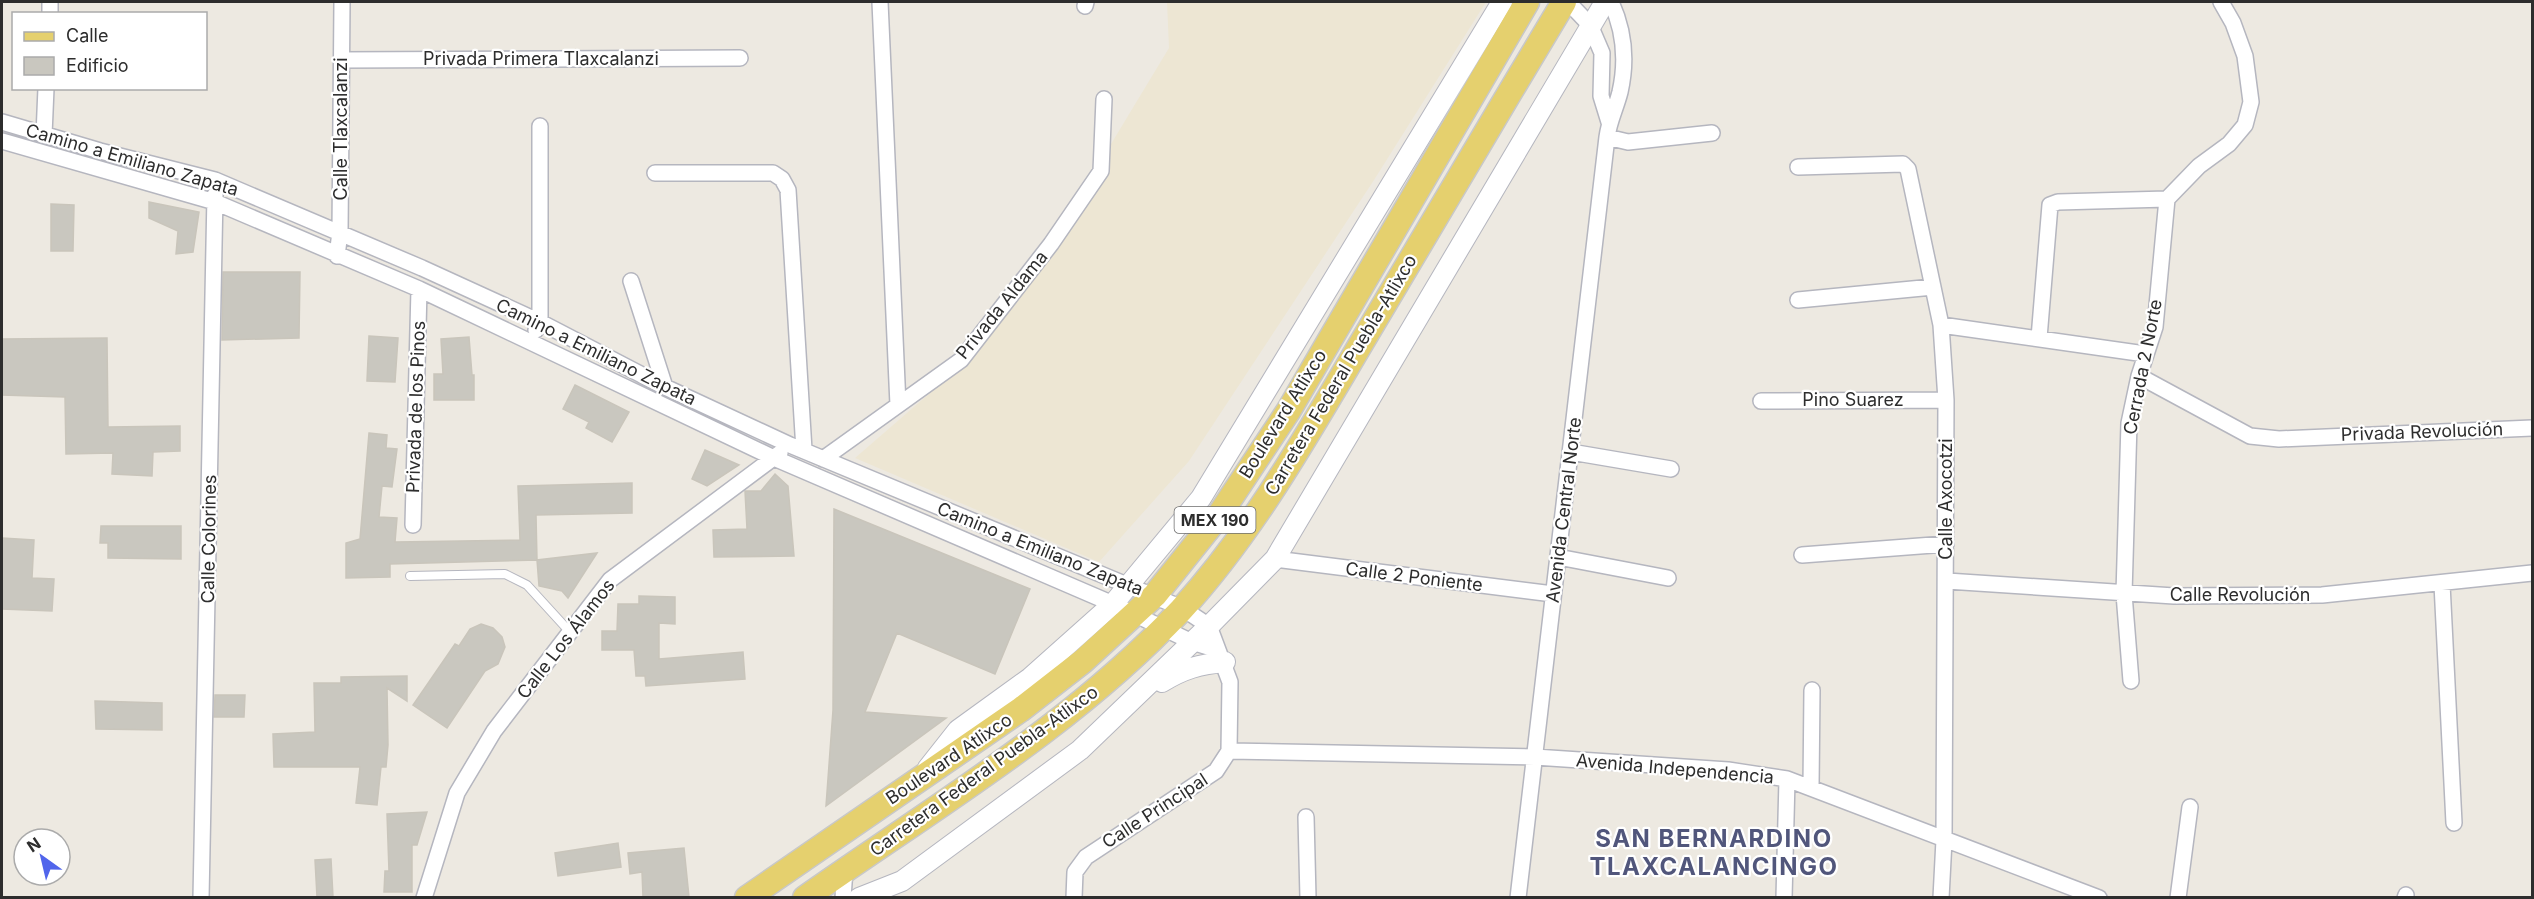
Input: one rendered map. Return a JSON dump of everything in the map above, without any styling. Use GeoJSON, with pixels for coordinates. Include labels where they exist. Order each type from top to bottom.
{"type":"FeatureCollection","features":[{"type":"Feature","properties":{"kind":"main road","name":"Boulevard Atlixco"},"geometry":{"type":"LineString","coordinates":[[747,897],[1020,710],[1083,661],[1155,595],[1220,514],[1289,410],[1527,2]]}},
{"type":"Feature","properties":{"kind":"main road","name":"Carretera Federal Puebla-Atlixco"},"geometry":{"type":"LineString","coordinates":[[806,897],[1036,738],[1104,685],[1182,609],[1243,537],[1313,424],[1564,2]]}},
{"type":"Feature","properties":{"kind":"street","name":"Calle Tlaxcalanzi"},"geometry":{"type":"LineString","coordinates":[[337,255],[340,232],[342,2]]}},
{"type":"Feature","properties":{"kind":"street"},"geometry":{"type":"LineString","coordinates":[[880,2],[898,405]]}},
{"type":"Feature","properties":{"kind":"street"},"geometry":{"type":"LineString","coordinates":[[918,781],[958,730],[1030,678],[1113,604],[1201,498],[1502,2]]}},
{"type":"Feature","properties":{"kind":"street","name":"Avenida Central Norte"},"geometry":{"type":"LineString","coordinates":[[1568,2],[1590,26],[1602,53],[1601,96],[1608,130]]}},
{"type":"Feature","properties":{"kind":"street"},"geometry":{"type":"LineString","coordinates":[[859,897],[902,881],[1080,750],[1275,559],[1605,2]]}},
{"type":"Feature","properties":{"kind":"street","name":"Avenida Central Norte"},"geometry":{"type":"LineString","coordinates":[[1518,897],[1608,130],[1620,92],[1624,52],[1620,20],[1611,2]]}},
{"type":"Feature","properties":{"kind":"street"},"geometry":{"type":"LineString","coordinates":[[2039,338],[2050,205],[2058,202],[2167,199],[2199,166],[2229,144],[2245,125],[2251,102],[2245,56],[2234,23],[2221,2]]}},
{"type":"Feature","properties":{"kind":"street","name":"Privada Primera Tlaxcalanzi"},"geometry":{"type":"LineString","coordinates":[[341,60],[740,58]]}},
{"type":"Feature","properties":{"kind":"street"},"geometry":{"type":"LineString","coordinates":[[44,135],[46,90]]}},
{"type":"Feature","properties":{"kind":"street","name":"Privada Aldama"},"geometry":{"type":"LineString","coordinates":[[823,459],[961,360],[1051,244],[1101,171],[1104,99]]}},
{"type":"Feature","properties":{"kind":"street","name":"Camino a Emiliano Zapata"},"geometry":{"type":"LineString","coordinates":[[2,122],[215,180],[340,232],[540,322],[665,387],[823,459],[1155,595],[1182,609]]}},
{"type":"Feature","properties":{"kind":"street"},"geometry":{"type":"LineString","coordinates":[[530,341],[540,322],[540,126]]}},
{"type":"Feature","properties":{"kind":"street"},"geometry":{"type":"LineString","coordinates":[[1608,130],[1628,142],[1712,133]]}},
{"type":"Feature","properties":{"kind":"street","name":"Camino a Emiliano Zapata"},"geometry":{"type":"LineString","coordinates":[[2,141],[215,202],[419,289],[774,458],[1113,604],[1163,628]]}},
{"type":"Feature","properties":{"kind":"street","name":"Calle Axocotzi"},"geometry":{"type":"LineString","coordinates":[[1798,167],[1903,164],[1908,169],[1941,325],[1946,400],[1947,581],[1944,840],[1941,897]]}},
{"type":"Feature","properties":{"kind":"street"},"geometry":{"type":"LineString","coordinates":[[655,173],[773,173],[782,179],[788,190],[797,447]]}},
{"type":"Feature","properties":{"kind":"street","name":"Calle Colorines"},"geometry":{"type":"LineString","coordinates":[[201,897],[215,180]]}},
{"type":"Feature","properties":{"kind":"street","name":"Cerrada 2 Norte"},"geometry":{"type":"LineString","coordinates":[[2131,681],[2124,594],[2129,423],[2139,376],[2155,327],[2167,199]]}},
{"type":"Feature","properties":{"kind":"street"},"geometry":{"type":"LineString","coordinates":[[631,281],[665,387]]}},
{"type":"Feature","properties":{"kind":"street"},"geometry":{"type":"LineString","coordinates":[[1798,300],[1933,288]]}},
{"type":"Feature","properties":{"kind":"street","name":"Privada de los Pinos"},"geometry":{"type":"LineString","coordinates":[[413,525],[419,289]]}},
{"type":"Feature","properties":{"kind":"street"},"geometry":{"type":"LineString","coordinates":[[1941,325],[2145,354]]}},
{"type":"Feature","properties":{"kind":"street","name":"Privada Revolución"},"geometry":{"type":"LineString","coordinates":[[2139,376],[2250,436],[2278,439],[2532,428]]}},
{"type":"Feature","properties":{"kind":"street","name":"Pino Suarez"},"geometry":{"type":"LineString","coordinates":[[1761,401],[1946,400]]}},
{"type":"Feature","properties":{"kind":"street","name":"Calle Los Álamos"},"geometry":{"type":"LineString","coordinates":[[424,897],[457,793],[494,731],[610,580],[774,458],[797,447]]}},
{"type":"Feature","properties":{"kind":"street"},"geometry":{"type":"LineString","coordinates":[[1571,452],[1671,470]]}},
{"type":"Feature","properties":{"kind":"street"},"geometry":{"type":"LineString","coordinates":[[1802,555],[1946,544]]}},
{"type":"Feature","properties":{"kind":"street"},"geometry":{"type":"LineString","coordinates":[[1558,556],[1668,578]]}},
{"type":"Feature","properties":{"kind":"street","name":"Calle 2 Poniente"},"geometry":{"type":"LineString","coordinates":[[1275,559],[1553,594]]}},
{"type":"Feature","properties":{"kind":"street","name":"Calle Revolución"},"geometry":{"type":"LineString","coordinates":[[1947,581],[2124,594],[2322,595],[2532,573]]}},
{"type":"Feature","properties":{"kind":"street"},"geometry":{"type":"LineString","coordinates":[[2442,584],[2454,823]]}},
{"type":"Feature","properties":{"kind":"street"},"geometry":{"type":"LineString","coordinates":[[1182,609],[1209,626],[1230,682],[1229,751]]}},
{"type":"Feature","properties":{"kind":"street"},"geometry":{"type":"LineString","coordinates":[[1163,628],[1221,656]]}},
{"type":"Feature","properties":{"kind":"street"},"geometry":{"type":"LineString","coordinates":[[1136,697],[1181,670],[1221,656]]}},
{"type":"Feature","properties":{"kind":"street"},"geometry":{"type":"LineString","coordinates":[[1811,787],[1812,690]]}},
{"type":"Feature","properties":{"kind":"street","name":"Avenida Independencia"},"geometry":{"type":"LineString","coordinates":[[1229,751],[1535,757],[1728,770],[1787,779],[2099,897]]}},
{"type":"Feature","properties":{"kind":"street","name":"Calle Principal"},"geometry":{"type":"LineString","coordinates":[[1074,897],[1075,872],[1086,856],[1216,771],[1229,751]]}},
{"type":"Feature","properties":{"kind":"street"},"geometry":{"type":"LineString","coordinates":[[1784,897],[1787,779]]}},
{"type":"Feature","properties":{"kind":"street"},"geometry":{"type":"LineString","coordinates":[[2178,897],[2190,807]]}},
{"type":"Feature","properties":{"kind":"street"},"geometry":{"type":"LineString","coordinates":[[1306,817],[1308,897]]}},
{"type":"Feature","properties":{"kind":"street"},"geometry":{"type":"LineString","coordinates":[[843,897],[845,869]]}},
{"type":"Feature","properties":{"kind":"lane"},"geometry":{"type":"LineString","coordinates":[[410,576],[505,574],[527,585],[569,631]]}},
{"type":"Feature","properties":{"kind":"shaded area"},"geometry":{"type":"Polygon","coordinates":[[[1167,2],[1486,2],[1374,180],[1189,461],[1099,562],[855,458],[930,393],[1010,294],[1105,154],[1169,48],[1167,2]]]}},
{"type":"Feature","properties":{"kind":"building"},"geometry":{"type":"Polygon","coordinates":[[[149,202],[199,212],[193,252],[176,254],[178,231],[149,218],[149,202]]]}},
{"type":"Feature","properties":{"kind":"building"},"geometry":{"type":"Polygon","coordinates":[[[51,204],[74,205],[73,251],[51,251],[51,204]]]}},
{"type":"Feature","properties":{"kind":"building"},"geometry":{"type":"Polygon","coordinates":[[[223,272],[300,272],[299,338],[222,340],[223,272]]]}},
{"type":"Feature","properties":{"kind":"building"},"geometry":{"type":"Polygon","coordinates":[[[369,336],[398,338],[395,382],[367,381],[369,336]]]}},
{"type":"Feature","properties":{"kind":"building"},"geometry":{"type":"Polygon","coordinates":[[[469,337],[472,375],[474,375],[474,400],[434,400],[434,374],[443,374],[441,339],[469,337]]]}},
{"type":"Feature","properties":{"kind":"building"},"geometry":{"type":"Polygon","coordinates":[[[107,338],[108,427],[180,426],[180,451],[153,452],[152,476],[112,474],[113,453],[66,454],[65,397],[2,395],[2,339],[107,338]]]}},
{"type":"Feature","properties":{"kind":"building"},"geometry":{"type":"Polygon","coordinates":[[[575,385],[629,412],[612,442],[586,428],[589,422],[563,409],[575,385]]]}},
{"type":"Feature","properties":{"kind":"building"},"geometry":{"type":"Polygon","coordinates":[[[369,433],[387,435],[386,448],[397,449],[392,487],[382,486],[379,517],[397,518],[395,542],[520,540],[518,486],[632,483],[632,513],[536,515],[537,560],[390,564],[390,577],[346,578],[346,543],[360,539],[369,433]]]}},
{"type":"Feature","properties":{"kind":"building"},"geometry":{"type":"Polygon","coordinates":[[[705,450],[739,465],[707,486],[692,479],[705,450]]]}},
{"type":"Feature","properties":{"kind":"building"},"geometry":{"type":"Polygon","coordinates":[[[775,474],[788,486],[794,556],[714,557],[713,530],[747,529],[745,491],[761,491],[775,474]]]}},
{"type":"Feature","properties":{"kind":"building"},"geometry":{"type":"Polygon","coordinates":[[[834,509],[1030,589],[995,674],[897,633],[865,712],[946,718],[826,806],[833,710],[834,509]]]}},
{"type":"Feature","properties":{"kind":"building"},"geometry":{"type":"Polygon","coordinates":[[[101,526],[181,526],[181,559],[108,558],[108,543],[100,543],[101,526]]]}},
{"type":"Feature","properties":{"kind":"building"},"geometry":{"type":"Polygon","coordinates":[[[2,538],[34,540],[32,578],[54,579],[52,611],[2,609],[2,538]]]}},
{"type":"Feature","properties":{"kind":"building"},"geometry":{"type":"Polygon","coordinates":[[[597,553],[568,598],[562,591],[539,586],[537,560],[597,553]]]}},
{"type":"Feature","properties":{"kind":"building"},"geometry":{"type":"Polygon","coordinates":[[[639,596],[675,597],[675,624],[659,623],[659,659],[743,652],[745,679],[646,686],[645,676],[636,676],[634,650],[602,650],[602,631],[617,631],[618,604],[639,604],[639,596]]]}},
{"type":"Feature","properties":{"kind":"building"},"geometry":{"type":"Polygon","coordinates":[[[481,624],[493,628],[502,637],[505,647],[498,664],[485,671],[447,728],[413,705],[455,644],[459,646],[470,629],[481,624]]]}},
{"type":"Feature","properties":{"kind":"building"},"geometry":{"type":"Polygon","coordinates":[[[407,676],[407,701],[387,688],[388,745],[386,767],[381,767],[377,805],[356,803],[360,767],[274,767],[273,734],[315,732],[314,683],[341,683],[341,677],[407,676]]]}},
{"type":"Feature","properties":{"kind":"building"},"geometry":{"type":"Polygon","coordinates":[[[215,695],[245,695],[244,717],[214,717],[215,695]]]}},
{"type":"Feature","properties":{"kind":"building"},"geometry":{"type":"Polygon","coordinates":[[[95,701],[162,703],[162,730],[96,729],[95,701]]]}},
{"type":"Feature","properties":{"kind":"building"},"geometry":{"type":"Polygon","coordinates":[[[427,812],[417,845],[412,845],[412,892],[384,892],[385,871],[389,871],[387,814],[427,812]]]}},
{"type":"Feature","properties":{"kind":"building"},"geometry":{"type":"Polygon","coordinates":[[[618,843],[621,867],[558,876],[555,853],[618,843]]]}},
{"type":"Feature","properties":{"kind":"building"},"geometry":{"type":"Polygon","coordinates":[[[684,848],[689,897],[643,897],[642,872],[630,874],[628,853],[684,848]]]}},
{"type":"Feature","properties":{"kind":"building"},"geometry":{"type":"Polygon","coordinates":[[[331,859],[333,897],[317,897],[315,860],[331,859]]]}},
{"type":"Feature","properties":{"kind":"district","name":"SAN BERNARDINO TLAXCALANCINGO"},"geometry":{"type":"Point","coordinates":[1714,853]}}]}
